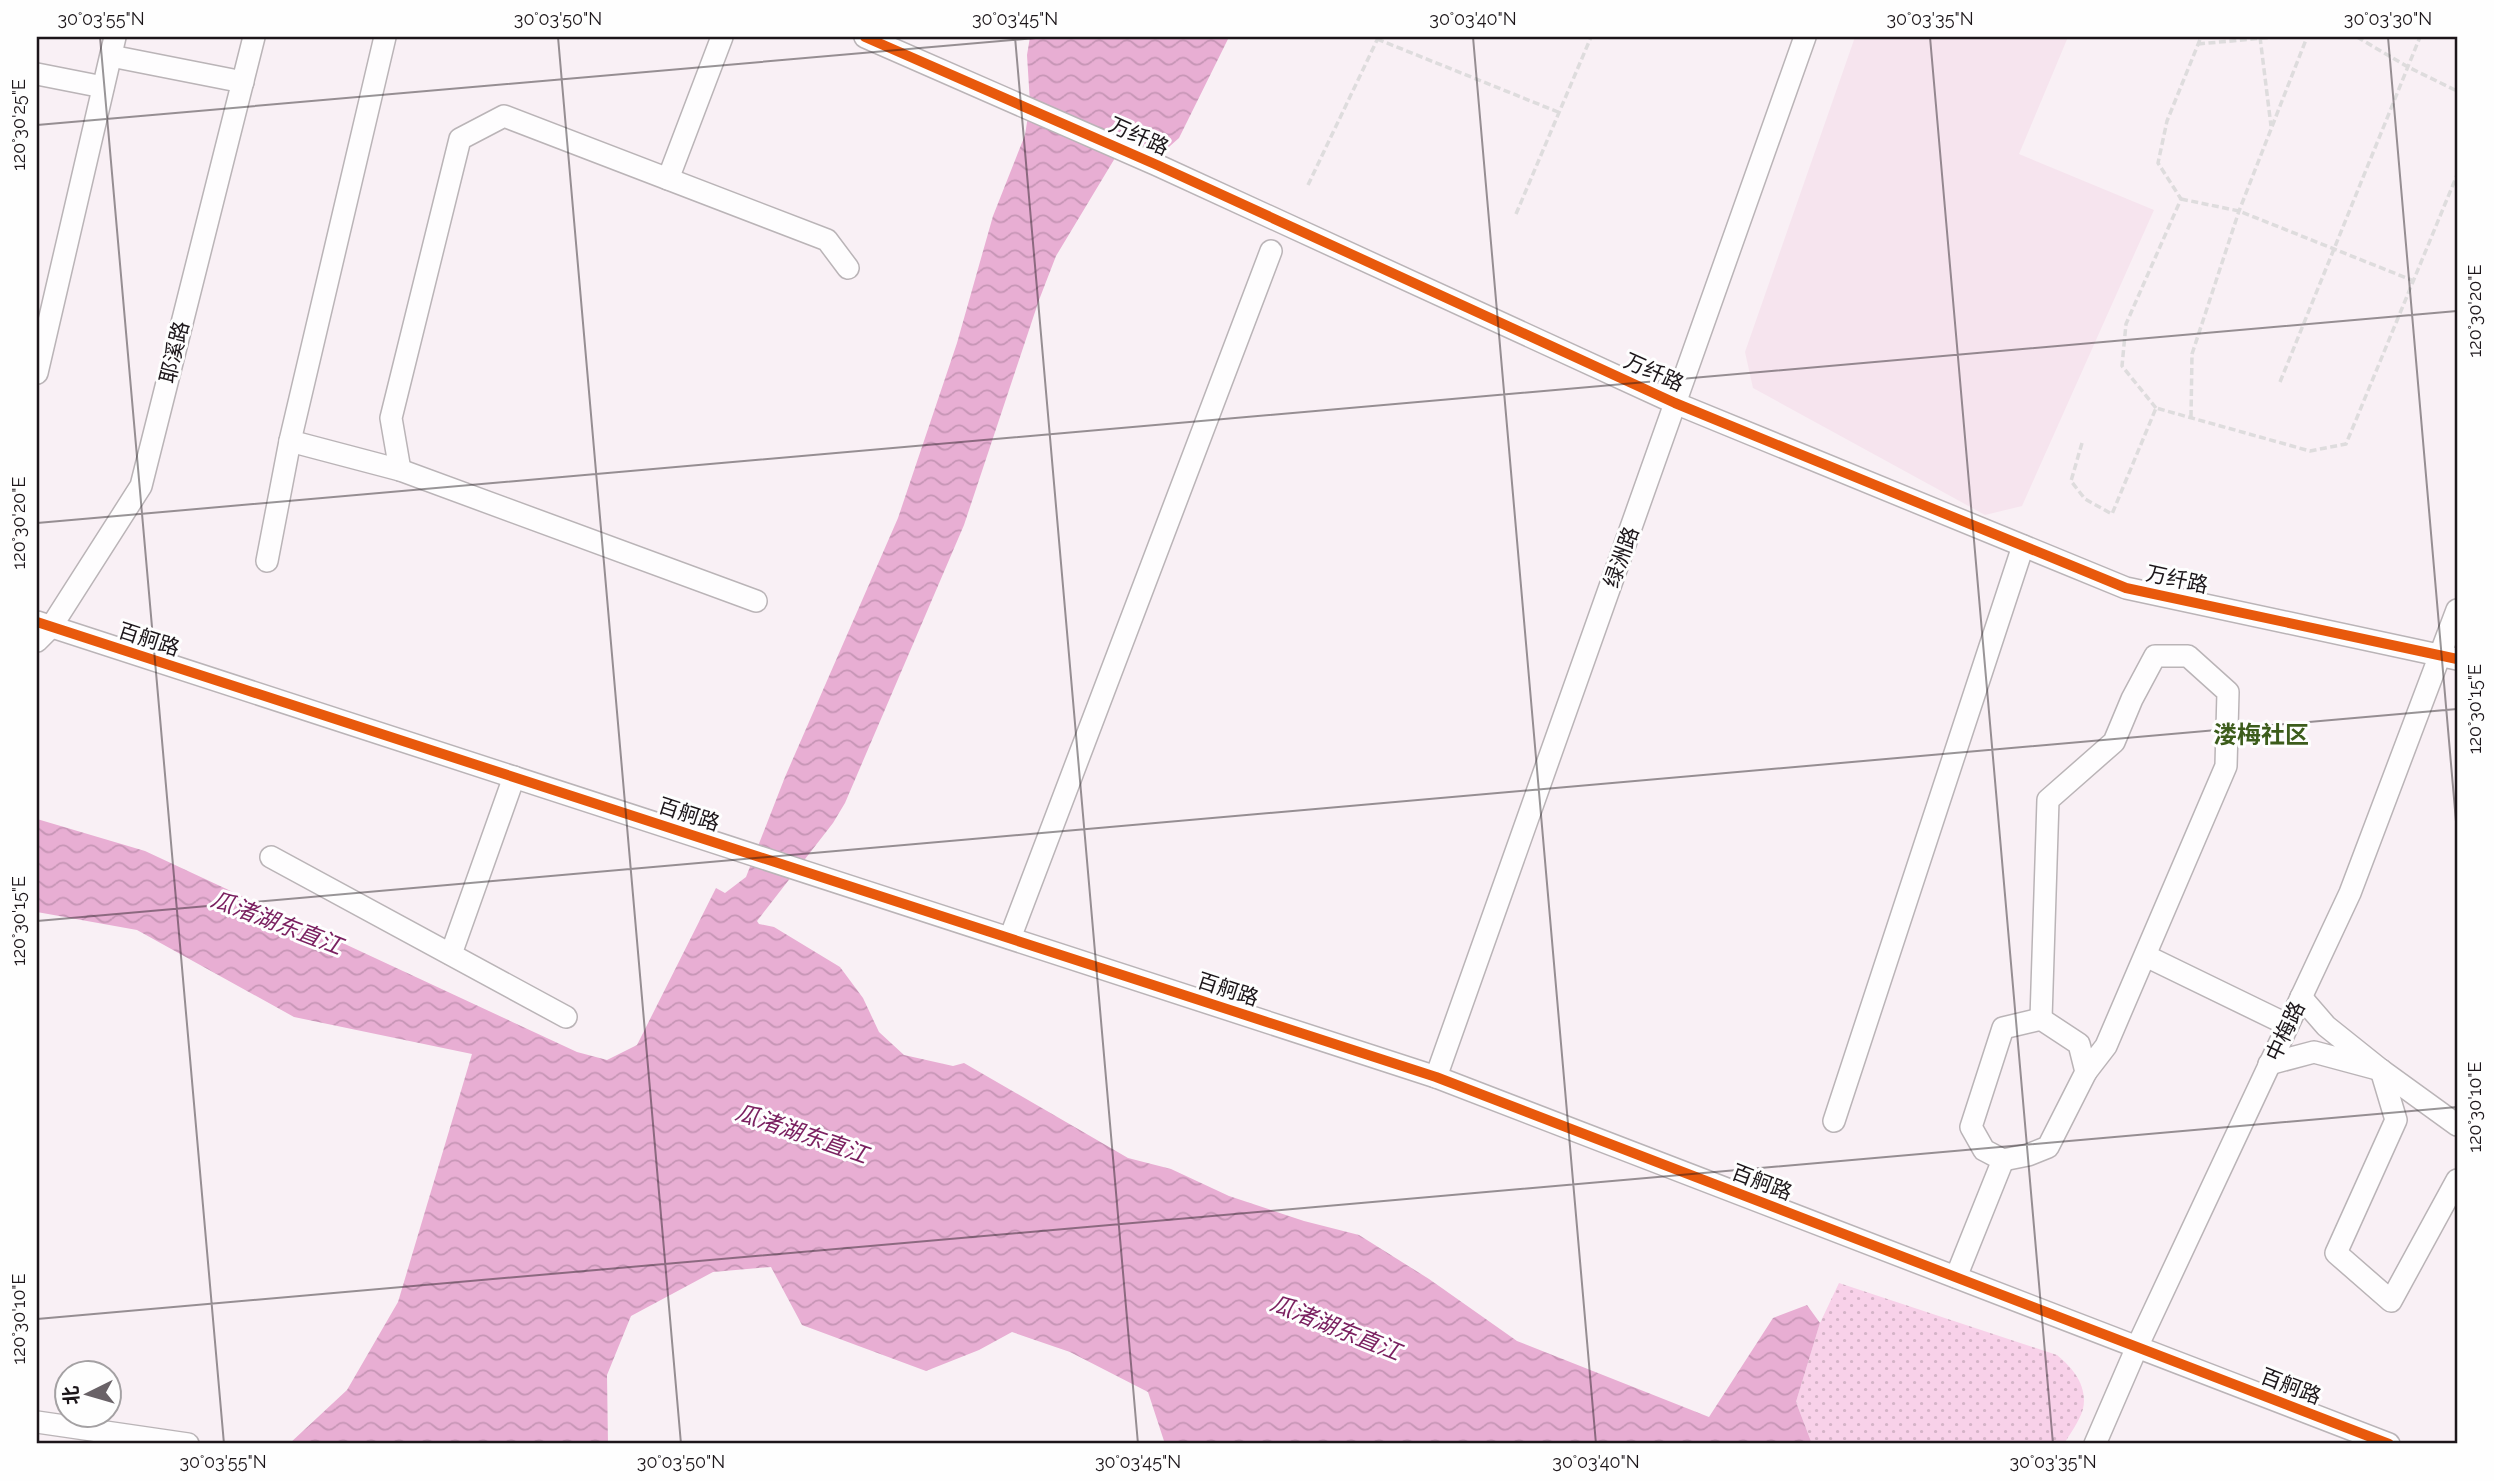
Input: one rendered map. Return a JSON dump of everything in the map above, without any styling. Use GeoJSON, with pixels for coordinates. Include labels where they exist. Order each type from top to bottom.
{"type":"FeatureCollection","features":[{"type":"Feature","properties":{"kind":"street","name":"耶溪路"},"geometry":{"type":"LineString","coordinates":[[41,630],[141,486],[254,37]]}},
{"type":"Feature","properties":{"kind":"street"},"geometry":{"type":"LineString","coordinates":[[267,561],[290,441],[385,37]]}},
{"type":"Feature","properties":{"kind":"street"},"geometry":{"type":"LineString","coordinates":[[668,179],[722,37]]}},
{"type":"Feature","properties":{"kind":"street","name":"万纤路"},"geometry":{"type":"LineString","coordinates":[[865,37],[1157,165],[1675,403],[2126,588],[2449,657]]}},
{"type":"Feature","properties":{"kind":"street","name":"绿洲路"},"geometry":{"type":"LineString","coordinates":[[1436,1077],[1805,37]]}},
{"type":"Feature","properties":{"kind":"street"},"geometry":{"type":"LineString","coordinates":[[37,373],[45,302],[113,46],[243,82]]}},
{"type":"Feature","properties":{"kind":"street"},"geometry":{"type":"LineString","coordinates":[[37,74],[103,87]]}},
{"type":"Feature","properties":{"kind":"street"},"geometry":{"type":"LineString","coordinates":[[400,470],[391,418],[460,139],[503,116],[827,240],[848,268]]}},
{"type":"Feature","properties":{"kind":"street"},"geometry":{"type":"LineString","coordinates":[[1010,938],[1270,251]]}},
{"type":"Feature","properties":{"kind":"street"},"geometry":{"type":"LineString","coordinates":[[290,441],[400,470],[756,601]]}},
{"type":"Feature","properties":{"kind":"street"},"geometry":{"type":"LineString","coordinates":[[1834,1121],[2023,546]]}},
{"type":"Feature","properties":{"kind":"street","name":"中梅路"},"geometry":{"type":"LineString","coordinates":[[2095,1444],[2137,1347],[2350,893],[2449,657],[2457,610]]}},
{"type":"Feature","properties":{"kind":"street","name":"百舸路"},"geometry":{"type":"LineString","coordinates":[[41,630],[514,777],[1436,1077],[2389,1444]]}},
{"type":"Feature","properties":{"kind":"street"},"geometry":{"type":"LineString","coordinates":[[2041,1018],[2048,800],[2114,742],[2132,699],[2155,656],[2188,656],[2228,692],[2226,766],[2106,1046],[2086,1072],[2048,1146],[2028,1155],[2003,1160],[1984,1150],[1971,1127],[2003,1028],[2041,1018],[2079,1044],[2086,1072]]}},
{"type":"Feature","properties":{"kind":"street"},"geometry":{"type":"LineString","coordinates":[[451,954],[514,777]]}},
{"type":"Feature","properties":{"kind":"street"},"geometry":{"type":"LineString","coordinates":[[271,857],[566,1017]]}},
{"type":"Feature","properties":{"kind":"street"},"geometry":{"type":"LineString","coordinates":[[2146,956],[2288,1025]]}},
{"type":"Feature","properties":{"kind":"street"},"geometry":{"type":"LineString","coordinates":[[2301,997],[2326,1026],[2457,1125]]}},
{"type":"Feature","properties":{"kind":"street"},"geometry":{"type":"LineString","coordinates":[[2269,1064],[2314,1052],[2381,1070]]}},
{"type":"Feature","properties":{"kind":"street"},"geometry":{"type":"LineString","coordinates":[[2381,1070],[2396,1120],[2336,1253],[2391,1301],[2457,1180]]}},
{"type":"Feature","properties":{"kind":"street"},"geometry":{"type":"LineString","coordinates":[[1956,1278],[2003,1160]]}},
{"type":"Feature","properties":{"kind":"street"},"geometry":{"type":"LineString","coordinates":[[37,1422],[188,1444]]}},
{"type":"Feature","properties":{"kind":"path"},"geometry":{"type":"LineString","coordinates":[[1516,214],[1591,37]]}},
{"type":"Feature","properties":{"kind":"path"},"geometry":{"type":"LineString","coordinates":[[2201,37],[2167,121],[2158,163],[2181,199],[2239,211],[2414,281]]}},
{"type":"Feature","properties":{"kind":"path"},"geometry":{"type":"LineString","coordinates":[[2260,37],[2271,128]]}},
{"type":"Feature","properties":{"kind":"path"},"geometry":{"type":"LineString","coordinates":[[2198,44],[2275,37]]}},
{"type":"Feature","properties":{"kind":"path"},"geometry":{"type":"LineString","coordinates":[[2191,418],[2192,354],[2239,211],[2307,37]]}},
{"type":"Feature","properties":{"kind":"path"},"geometry":{"type":"LineString","coordinates":[[2357,37],[2408,67],[2457,91]]}},
{"type":"Feature","properties":{"kind":"path"},"geometry":{"type":"LineString","coordinates":[[2280,383],[2420,37]]}},
{"type":"Feature","properties":{"kind":"path"},"geometry":{"type":"LineString","coordinates":[[1308,185],[1378,38],[1558,112]]}},
{"type":"Feature","properties":{"kind":"path"},"geometry":{"type":"LineString","coordinates":[[2181,199],[2126,324],[2122,366],[2156,408],[2310,451],[2346,443],[2457,175]]}},
{"type":"Feature","properties":{"kind":"path"},"geometry":{"type":"LineString","coordinates":[[2082,443],[2071,481],[2085,499],[2112,514],[2156,408]]}},
{"type":"Feature","properties":{"kind":"shaded area"},"geometry":{"type":"Polygon","coordinates":[[[1855,37],[2068,37],[2019,154],[2154,210],[2022,506],[1985,515],[1753,388],[1745,352],[1855,37]]]}},
{"type":"Feature","properties":{"kind":"shaded area"},"geometry":{"type":"Polygon","coordinates":[[[1839,1283],[2057,1355],[2078,1378],[2084,1401],[2080,1418],[2064,1444],[1812,1444],[1796,1402],[1820,1323],[1839,1283]]]}},
{"type":"Feature","properties":{"kind":"water","name":"瓜渚湖东直江"},"geometry":{"type":"Polygon","coordinates":[[[1030,37],[1229,37],[1179,138],[1161,154],[1118,153],[1056,256],[964,525],[845,803],[833,823],[757,921],[759,924],[774,927],[840,967],[863,998],[879,1032],[904,1055],[953,1066],[964,1063],[1128,1158],[1171,1169],[1229,1196],[1304,1221],[1359,1235],[1429,1279],[1517,1341],[1709,1417],[1773,1318],[1807,1305],[1820,1323],[1796,1402],[1812,1444],[1163,1444],[1148,1392],[1070,1352],[1012,1332],[979,1350],[926,1371],[802,1325],[771,1267],[713,1272],[631,1316],[607,1375],[608,1444],[289,1444],[347,1390],[398,1302],[472,1054],[294,1017],[137,930],[37,912],[37,819],[145,851],[577,1052],[607,1060],[637,1045],[716,888],[725,893],[746,877],[785,777],[898,518],[957,343],[993,216],[1025,135],[1030,103],[1027,55],[1030,37]]]}},
{"type":"Feature","properties":{"kind":"cycle path"},"geometry":{"type":"LineString","coordinates":[[865,37],[1157,165],[1675,403],[2126,588],[2457,659]]}},
{"type":"Feature","properties":{"kind":"cycle path"},"geometry":{"type":"LineString","coordinates":[[37,622],[1436,1077],[2389,1444]]}},
{"type":"Feature","properties":{"kind":"district","name":"溇梅社区"},"geometry":{"type":"Point","coordinates":[2261,734]}}]}
